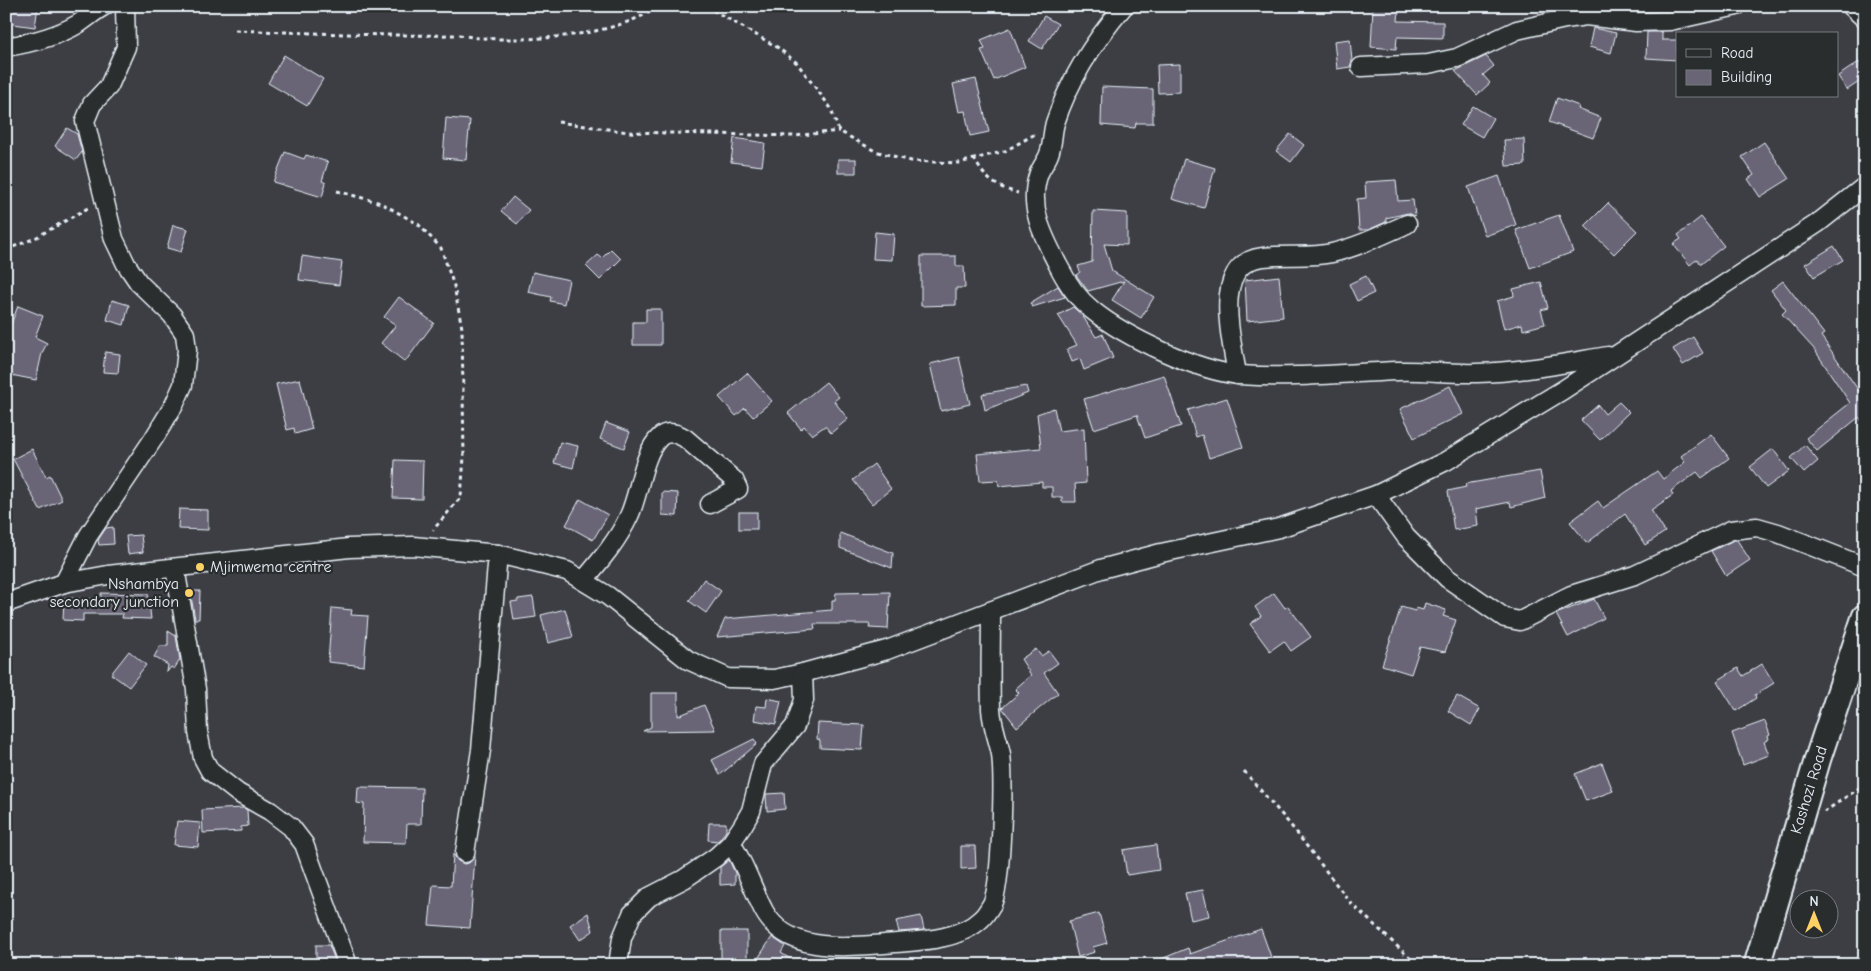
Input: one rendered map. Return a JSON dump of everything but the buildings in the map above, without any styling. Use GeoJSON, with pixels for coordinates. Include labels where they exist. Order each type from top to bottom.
{"type":"FeatureCollection","features":[{"type":"Feature","properties":{"kind":"main road","name":"Kashozi Road"},"geometry":{"type":"LineString","coordinates":[[1757,965],[1818,758],[1865,617]]}},
{"type":"Feature","properties":{"kind":"street"},"geometry":{"type":"LineString","coordinates":[[6,47],[38,41],[77,24],[104,6]]}},
{"type":"Feature","properties":{"kind":"street"},"geometry":{"type":"LineString","coordinates":[[64,583],[88,536],[174,405],[183,385],[186,370],[186,334],[172,315],[139,283],[126,264],[114,239],[102,200],[85,121],[92,104],[109,86],[126,48],[125,6]]}},
{"type":"Feature","properties":{"kind":"street"},"geometry":{"type":"LineString","coordinates":[[1124,6],[1100,33],[1066,98],[1055,124],[1049,153],[1039,174],[1033,197],[1036,216],[1063,275],[1090,309],[1118,329],[1150,345],[1198,364],[1237,375],[1292,377],[1401,371],[1476,374],[1520,370],[1616,354]]}},
{"type":"Feature","properties":{"kind":"street"},"geometry":{"type":"LineString","coordinates":[[1361,67],[1428,64],[1457,58],[1517,30],[1565,19],[1586,16],[1636,22],[1670,20],[1737,6]]}},
{"type":"Feature","properties":{"kind":"street"},"geometry":{"type":"LineString","coordinates":[[1851,6],[1865,19]]}},
{"type":"Feature","properties":{"kind":"street"},"geometry":{"type":"LineString","coordinates":[[6,603],[64,583],[144,570],[349,548],[413,546],[498,554],[567,571],[608,596],[688,660],[728,678],[774,679],[803,673],[887,650],[1101,569],[1161,553],[1279,528],[1376,495],[1446,461],[1562,390],[1818,223],[1865,186]]}},
{"type":"Feature","properties":{"kind":"street"},"geometry":{"type":"LineString","coordinates":[[1237,375],[1229,314],[1229,290],[1232,277],[1238,268],[1246,261],[1263,257],[1331,253],[1359,245],[1407,224]]}},
{"type":"Feature","properties":{"kind":"street"},"geometry":{"type":"LineString","coordinates":[[584,580],[605,557],[629,517],[650,451],[661,436],[669,433],[685,438],[734,480],[738,489],[710,504]]}},
{"type":"Feature","properties":{"kind":"street"},"geometry":{"type":"LineString","coordinates":[[1376,495],[1406,537],[1448,578],[1505,618],[1520,622],[1571,596],[1635,575],[1731,530],[1757,527],[1778,533],[1865,567]]}},
{"type":"Feature","properties":{"kind":"street"},"geometry":{"type":"LineString","coordinates":[[466,853],[481,750],[498,554]]}},
{"type":"Feature","properties":{"kind":"street"},"geometry":{"type":"LineString","coordinates":[[175,568],[196,689],[198,732],[203,758],[210,771],[238,793],[270,811],[291,827],[304,844],[348,965]]}},
{"type":"Feature","properties":{"kind":"street"},"geometry":{"type":"LineString","coordinates":[[731,843],[740,856],[765,913],[776,926],[795,939],[820,945],[847,947],[926,940],[954,934],[981,919],[992,904],[996,888],[1001,836],[1001,754],[991,711],[990,611]]}},
{"type":"Feature","properties":{"kind":"street"},"geometry":{"type":"LineString","coordinates":[[618,965],[622,938],[632,914],[649,897],[684,879],[716,857],[731,843],[751,811],[763,764],[795,726],[804,700],[803,673]]}},
{"type":"Feature","properties":{"kind":"path"},"geometry":{"type":"LineString","coordinates":[[235,30],[411,37],[458,35],[510,39],[587,33],[628,23],[659,6]]}},
{"type":"Feature","properties":{"kind":"path"},"geometry":{"type":"LineString","coordinates":[[706,6],[778,46],[797,63],[830,107],[839,131]]}},
{"type":"Feature","properties":{"kind":"path"},"geometry":{"type":"LineString","coordinates":[[558,122],[628,132],[794,136],[839,131],[876,152],[893,157],[922,162],[959,163],[1006,152],[1055,124]]}},
{"type":"Feature","properties":{"kind":"path"},"geometry":{"type":"LineString","coordinates":[[974,158],[981,174],[993,182],[1012,192],[1033,197]]}},
{"type":"Feature","properties":{"kind":"path"},"geometry":{"type":"LineString","coordinates":[[337,191],[382,203],[418,224],[441,248],[454,286],[462,328],[464,457],[461,497],[440,523],[413,546]]}},
{"type":"Feature","properties":{"kind":"path"},"geometry":{"type":"LineString","coordinates":[[6,250],[35,238],[102,200]]}},
{"type":"Feature","properties":{"kind":"path"},"geometry":{"type":"LineString","coordinates":[[1244,771],[1290,823],[1350,902],[1417,965]]}},
{"type":"Feature","properties":{"kind":"path"},"geometry":{"type":"LineString","coordinates":[[1797,831],[1865,784]]}},
{"type":"Feature","properties":{"kind":"place","name":"Mjimwema centre"},"geometry":{"type":"Point","coordinates":[200,567]}},
{"type":"Feature","properties":{"kind":"place","name":"Nshambya secondary junction"},"geometry":{"type":"Point","coordinates":[189,593]}}]}
